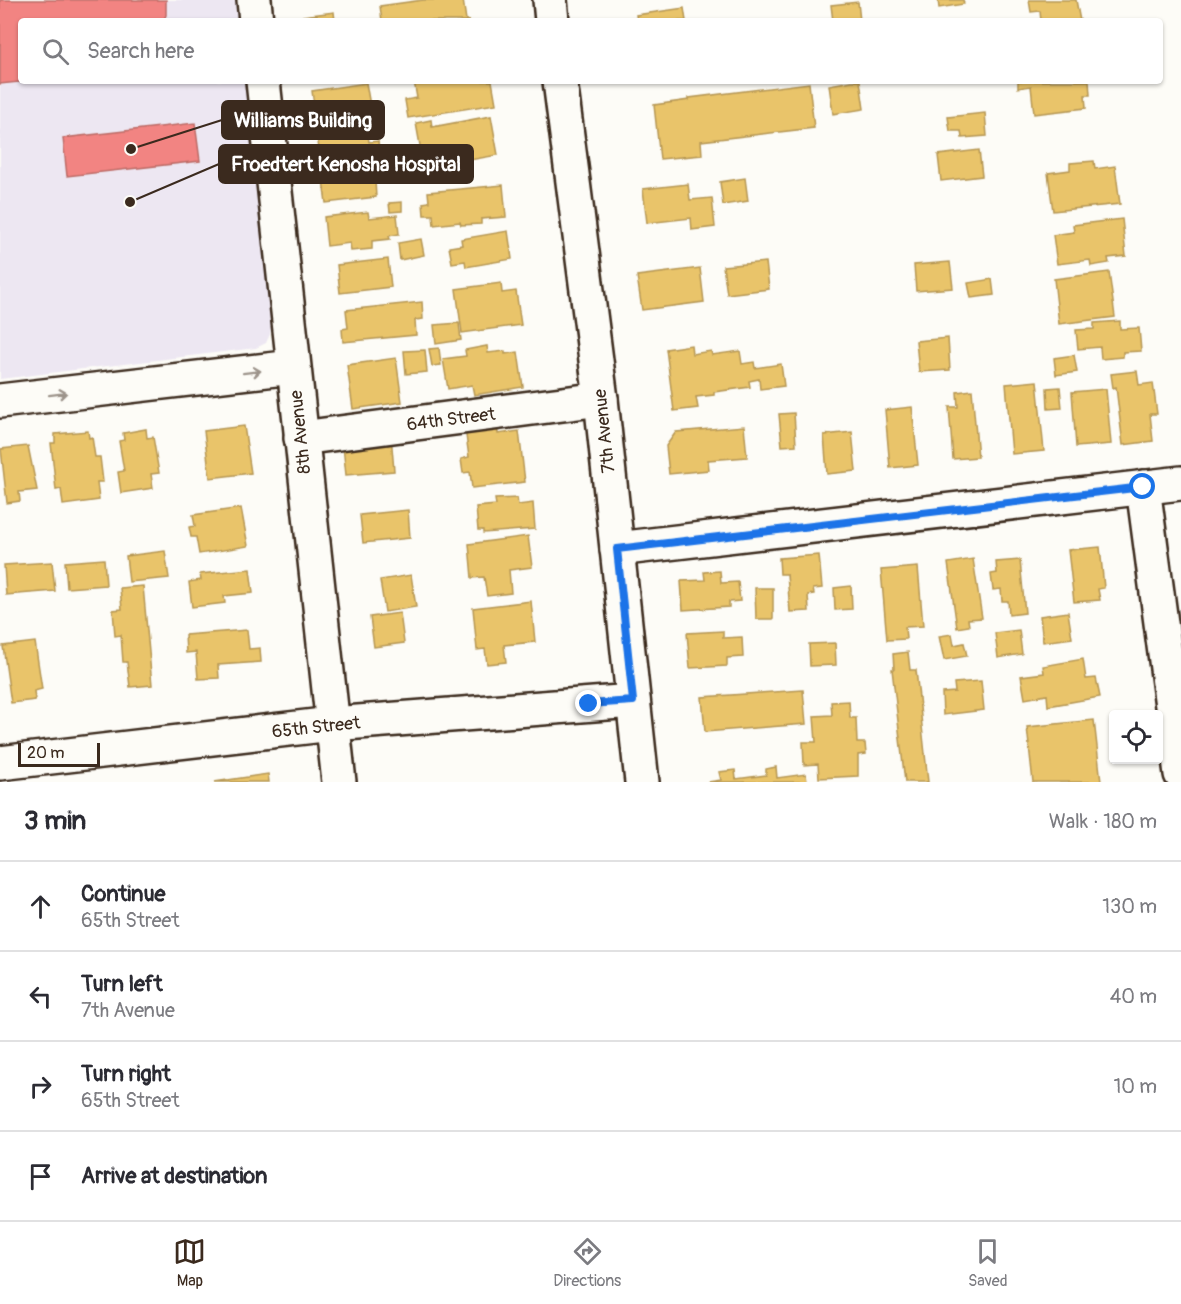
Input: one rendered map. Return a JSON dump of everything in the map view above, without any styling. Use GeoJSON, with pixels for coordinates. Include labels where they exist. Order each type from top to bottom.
{"type":"FeatureCollection","features":[{"type":"Feature","properties":{"kind":"street"},"geometry":{"type":"LineString","coordinates":[[254,0],[256,18]]}},
{"type":"Feature","properties":{"kind":"street"},"geometry":{"type":"LineString","coordinates":[[550,0],[552,18]]}},
{"type":"Feature","properties":{"kind":"street","name":"8th Avenue"},"geometry":{"type":"LineString","coordinates":[[263,84],[339,782]]}},
{"type":"Feature","properties":{"kind":"street","name":"7th Avenue"},"geometry":{"type":"LineString","coordinates":[[560,84],[601,399],[642,782]]}},
{"type":"Feature","properties":{"kind":"street"},"geometry":{"type":"LineString","coordinates":[[0,400],[293,367]]}},
{"type":"Feature","properties":{"kind":"street","name":"64th Street"},"geometry":{"type":"LineString","coordinates":[[301,438],[601,399]]}},
{"type":"Feature","properties":{"kind":"street"},"geometry":{"type":"LineString","coordinates":[[617,549],[1181,483]]}},
{"type":"Feature","properties":{"kind":"street"},"geometry":{"type":"LineString","coordinates":[[1143,487],[1181,774]]}},
{"type":"Feature","properties":{"kind":"street","name":"65th Street"},"geometry":{"type":"LineString","coordinates":[[0,764],[332,724],[633,701]]}},
{"type":"Feature","properties":{"kind":"shaded area"},"geometry":{"type":"Polygon","coordinates":[[[0,0],[238,0],[240,18],[18,18],[18,84],[246,84],[272,322],[266,343],[256,348],[0,379],[0,0]]]}},
{"type":"Feature","properties":{"kind":"building: Homes"},"geometry":{"type":"Polygon","coordinates":[[[423,0],[463,0],[466,18],[382,18],[380,6],[423,0]]]}},
{"type":"Feature","properties":{"kind":"building: Homes"},"geometry":{"type":"Polygon","coordinates":[[[938,0],[963,0],[964,4],[939,8],[938,0]]]}},
{"type":"Feature","properties":{"kind":"building: Homes"},"geometry":{"type":"Polygon","coordinates":[[[1029,0],[1076,0],[1079,18],[1041,18],[1040,11],[1031,12],[1029,0]]]}},
{"type":"Feature","properties":{"kind":"building: Homes"},"geometry":{"type":"Polygon","coordinates":[[[858,2],[860,18],[833,18],[831,5],[858,2]]]}},
{"type":"Feature","properties":{"kind":"building: Homes"},"geometry":{"type":"Polygon","coordinates":[[[684,8],[686,18],[636,18],[636,15],[684,8]]]}},
{"type":"Feature","properties":{"kind":"building: Homes"},"geometry":{"type":"Polygon","coordinates":[[[334,12],[335,18],[303,18],[303,16],[334,12]]]}},
{"type":"Feature","properties":{"kind":"building: Homes"},"geometry":{"type":"Polygon","coordinates":[[[366,84],[371,111],[316,119],[312,91],[366,84]]]}},
{"type":"Feature","properties":{"kind":"building: Homes"},"geometry":{"type":"Polygon","coordinates":[[[415,84],[493,84],[496,104],[408,118],[405,100],[417,98],[415,84]]]}},
{"type":"Feature","properties":{"kind":"building: Homes"},"geometry":{"type":"Polygon","coordinates":[[[809,84],[814,128],[701,141],[702,155],[660,159],[654,105],[689,100],[689,98],[809,84]]]}},
{"type":"Feature","properties":{"kind":"building: Homes"},"geometry":{"type":"Polygon","coordinates":[[[860,84],[864,109],[833,114],[829,85],[860,84]]]}},
{"type":"Feature","properties":{"kind":"building: Homes"},"geometry":{"type":"Polygon","coordinates":[[[1018,84],[1089,84],[1090,95],[1085,95],[1086,108],[1034,114],[1031,86],[1018,88],[1018,84]]]}},
{"type":"Feature","properties":{"kind":"building: Homes"},"geometry":{"type":"Polygon","coordinates":[[[985,113],[987,136],[962,138],[961,131],[950,131],[948,117],[985,113]]]}},
{"type":"Feature","properties":{"kind":"building: Homes"},"geometry":{"type":"Polygon","coordinates":[[[491,116],[498,155],[453,163],[450,153],[434,156],[433,149],[421,151],[416,123],[431,120],[432,127],[491,116]]]}},
{"type":"Feature","properties":{"kind":"building: Homes"},"geometry":{"type":"Polygon","coordinates":[[[367,127],[369,142],[378,141],[382,180],[375,181],[376,197],[326,203],[323,180],[314,181],[312,159],[320,158],[317,133],[367,127]]]}},
{"type":"Feature","properties":{"kind":"building: Homes"},"geometry":{"type":"Polygon","coordinates":[[[979,150],[982,176],[941,181],[938,155],[979,150]]]}},
{"type":"Feature","properties":{"kind":"building: Homes"},"geometry":{"type":"Polygon","coordinates":[[[1094,161],[1095,169],[1115,166],[1120,204],[1053,211],[1048,173],[1070,170],[1070,163],[1094,161]]]}},
{"type":"Feature","properties":{"kind":"building: Homes"},"geometry":{"type":"Polygon","coordinates":[[[745,178],[748,201],[723,205],[720,182],[745,178]]]}},
{"type":"Feature","properties":{"kind":"building: Homes"},"geometry":{"type":"Polygon","coordinates":[[[688,184],[690,200],[712,198],[715,227],[692,230],[691,218],[647,223],[643,189],[688,184]]]}},
{"type":"Feature","properties":{"kind":"building: Homes"},"geometry":{"type":"Polygon","coordinates":[[[503,185],[506,217],[481,219],[481,224],[461,225],[460,222],[434,225],[433,215],[424,215],[423,203],[429,202],[428,192],[503,185]]]}},
{"type":"Feature","properties":{"kind":"building: Homes"},"geometry":{"type":"Polygon","coordinates":[[[402,202],[402,211],[390,212],[389,203],[402,202]]]}},
{"type":"Feature","properties":{"kind":"building: Homes"},"geometry":{"type":"Polygon","coordinates":[[[368,212],[369,218],[397,215],[399,234],[389,236],[390,239],[372,241],[372,249],[351,251],[350,243],[327,246],[324,217],[368,212]]]}},
{"type":"Feature","properties":{"kind":"building: Homes"},"geometry":{"type":"Polygon","coordinates":[[[1122,219],[1126,256],[1108,258],[1109,263],[1091,266],[1090,260],[1057,264],[1053,235],[1074,232],[1073,225],[1122,219]]]}},
{"type":"Feature","properties":{"kind":"building: Homes"},"geometry":{"type":"Polygon","coordinates":[[[508,231],[512,259],[466,267],[465,261],[452,263],[449,247],[462,245],[461,239],[508,231]]]}},
{"type":"Feature","properties":{"kind":"building: Homes"},"geometry":{"type":"Polygon","coordinates":[[[421,239],[424,255],[400,260],[398,243],[421,239]]]}},
{"type":"Feature","properties":{"kind":"building: Homes"},"geometry":{"type":"Polygon","coordinates":[[[388,259],[391,287],[340,293],[337,265],[388,259]]]}},
{"type":"Feature","properties":{"kind":"building: Homes"},"geometry":{"type":"Polygon","coordinates":[[[766,262],[769,289],[727,294],[723,266],[766,262]]]}},
{"type":"Feature","properties":{"kind":"building: Homes"},"geometry":{"type":"Polygon","coordinates":[[[950,262],[953,288],[916,291],[914,265],[950,262]]]}},
{"type":"Feature","properties":{"kind":"building: Homes"},"geometry":{"type":"Polygon","coordinates":[[[700,268],[704,302],[642,310],[637,276],[700,268]]]}},
{"type":"Feature","properties":{"kind":"building: Homes"},"geometry":{"type":"Polygon","coordinates":[[[1109,272],[1115,317],[1059,324],[1054,279],[1109,272]]]}},
{"type":"Feature","properties":{"kind":"building: Homes"},"geometry":{"type":"Polygon","coordinates":[[[992,279],[994,295],[971,298],[968,283],[992,279]]]}},
{"type":"Feature","properties":{"kind":"building: Homes"},"geometry":{"type":"Polygon","coordinates":[[[501,283],[502,293],[516,291],[521,325],[462,333],[456,289],[501,283]]]}},
{"type":"Feature","properties":{"kind":"building: Homes"},"geometry":{"type":"Polygon","coordinates":[[[422,302],[423,319],[415,320],[416,335],[343,342],[342,329],[348,328],[346,310],[422,302]]]}},
{"type":"Feature","properties":{"kind":"building: Homes"},"geometry":{"type":"Polygon","coordinates":[[[1120,321],[1120,329],[1139,328],[1141,351],[1123,352],[1123,357],[1101,359],[1100,347],[1078,349],[1076,330],[1094,329],[1094,323],[1120,321]]]}},
{"type":"Feature","properties":{"kind":"building: Homes"},"geometry":{"type":"Polygon","coordinates":[[[459,323],[461,340],[436,344],[434,325],[459,323]]]}},
{"type":"Feature","properties":{"kind":"building: Homes"},"geometry":{"type":"Polygon","coordinates":[[[948,338],[950,370],[919,372],[916,341],[948,338]]]}},
{"type":"Feature","properties":{"kind":"building: Homes"},"geometry":{"type":"Polygon","coordinates":[[[691,345],[692,354],[711,351],[712,355],[740,351],[742,364],[754,362],[755,368],[781,364],[784,386],[760,389],[759,379],[749,381],[750,387],[696,397],[698,408],[674,411],[666,349],[691,345]]]}},
{"type":"Feature","properties":{"kind":"building: Homes"},"geometry":{"type":"Polygon","coordinates":[[[487,346],[488,353],[518,352],[523,387],[474,395],[472,385],[448,389],[443,359],[466,356],[465,350],[487,346]]]}},
{"type":"Feature","properties":{"kind":"building: Homes"},"geometry":{"type":"Polygon","coordinates":[[[439,348],[441,365],[432,366],[429,349],[439,348]]]}},
{"type":"Feature","properties":{"kind":"building: Homes"},"geometry":{"type":"Polygon","coordinates":[[[425,350],[427,372],[406,374],[404,351],[425,350]]]}},
{"type":"Feature","properties":{"kind":"building: Homes"},"geometry":{"type":"Polygon","coordinates":[[[1074,355],[1077,372],[1056,375],[1054,358],[1074,355]]]}},
{"type":"Feature","properties":{"kind":"building: Homes"},"geometry":{"type":"Polygon","coordinates":[[[396,358],[402,402],[353,409],[347,365],[396,358]]]}},
{"type":"Feature","properties":{"kind":"building: Homes"},"geometry":{"type":"Polygon","coordinates":[[[1137,371],[1139,385],[1153,383],[1157,414],[1150,414],[1153,441],[1123,445],[1116,387],[1113,388],[1111,374],[1137,371]]]}},
{"type":"Feature","properties":{"kind":"building: Homes"},"geometry":{"type":"Polygon","coordinates":[[[1037,381],[1044,451],[1012,454],[1006,384],[1037,381]]]}},
{"type":"Feature","properties":{"kind":"building: Homes"},"geometry":{"type":"Polygon","coordinates":[[[1060,387],[1062,408],[1048,409],[1047,388],[1060,387]]]}},
{"type":"Feature","properties":{"kind":"building: Homes"},"geometry":{"type":"Polygon","coordinates":[[[1106,389],[1111,444],[1076,447],[1072,392],[1106,389]]]}},
{"type":"Feature","properties":{"kind":"building: Homes"},"geometry":{"type":"Polygon","coordinates":[[[972,390],[978,457],[953,459],[949,407],[958,407],[957,392],[972,390]]]}},
{"type":"Feature","properties":{"kind":"building: Homes"},"geometry":{"type":"Polygon","coordinates":[[[912,407],[918,465],[890,468],[885,410],[912,407]]]}},
{"type":"Feature","properties":{"kind":"building: Homes"},"geometry":{"type":"Polygon","coordinates":[[[794,413],[796,445],[782,446],[779,414],[794,413]]]}},
{"type":"Feature","properties":{"kind":"building: Homes"},"geometry":{"type":"Polygon","coordinates":[[[497,424],[498,434],[519,431],[525,482],[472,488],[470,472],[463,473],[461,459],[469,457],[465,428],[497,424]]]}},
{"type":"Feature","properties":{"kind":"building: Homes"},"geometry":{"type":"Polygon","coordinates":[[[244,426],[251,473],[210,478],[204,431],[244,426]]]}},
{"type":"Feature","properties":{"kind":"building: Homes"},"geometry":{"type":"Polygon","coordinates":[[[744,426],[747,457],[708,460],[709,470],[669,474],[666,446],[676,432],[744,426]]]}},
{"type":"Feature","properties":{"kind":"building: Homes"},"geometry":{"type":"Polygon","coordinates":[[[146,429],[147,438],[153,437],[159,473],[151,474],[153,488],[121,493],[118,472],[124,471],[119,441],[124,440],[123,433],[146,429]]]}},
{"type":"Feature","properties":{"kind":"building: Homes"},"geometry":{"type":"Polygon","coordinates":[[[88,431],[89,438],[92,437],[95,457],[100,457],[103,482],[97,482],[99,500],[63,505],[61,489],[56,490],[51,443],[55,443],[55,434],[88,431]]]}},
{"type":"Feature","properties":{"kind":"building: Homes"},"geometry":{"type":"Polygon","coordinates":[[[852,432],[856,471],[827,474],[824,435],[852,432]]]}},
{"type":"Feature","properties":{"kind":"building: Homes"},"geometry":{"type":"Polygon","coordinates":[[[391,435],[394,471],[346,475],[343,446],[391,435]]]}},
{"type":"Feature","properties":{"kind":"building: Homes"},"geometry":{"type":"Polygon","coordinates":[[[28,446],[37,490],[19,492],[20,501],[7,503],[1,449],[28,446]]]}},
{"type":"Feature","properties":{"kind":"building: Homes"},"geometry":{"type":"Polygon","coordinates":[[[517,498],[518,505],[533,503],[535,529],[483,533],[483,530],[478,530],[476,507],[496,505],[495,499],[517,498]]]}},
{"type":"Feature","properties":{"kind":"building: Homes"},"geometry":{"type":"Polygon","coordinates":[[[241,508],[248,546],[199,554],[196,537],[191,537],[189,527],[195,526],[193,515],[241,508]]]}},
{"type":"Feature","properties":{"kind":"building: Homes"},"geometry":{"type":"Polygon","coordinates":[[[408,510],[410,538],[363,543],[360,515],[408,510]]]}},
{"type":"Feature","properties":{"kind":"building: Homes"},"geometry":{"type":"Polygon","coordinates":[[[528,536],[532,567],[509,570],[511,593],[487,596],[484,577],[472,578],[469,544],[528,536]]]}},
{"type":"Feature","properties":{"kind":"building: Homes"},"geometry":{"type":"Polygon","coordinates":[[[1100,547],[1104,588],[1098,589],[1100,600],[1074,602],[1068,550],[1100,547]]]}},
{"type":"Feature","properties":{"kind":"building: Homes"},"geometry":{"type":"Polygon","coordinates":[[[165,551],[169,578],[129,582],[126,556],[165,551]]]}},
{"type":"Feature","properties":{"kind":"building: Homes"},"geometry":{"type":"Polygon","coordinates":[[[819,555],[822,588],[813,589],[814,594],[808,595],[809,611],[790,612],[787,574],[780,574],[779,558],[819,555]]]}},
{"type":"Feature","properties":{"kind":"building: Homes"},"geometry":{"type":"Polygon","coordinates":[[[104,559],[106,585],[67,588],[65,562],[104,559]]]}},
{"type":"Feature","properties":{"kind":"building: Homes"},"geometry":{"type":"Polygon","coordinates":[[[973,559],[982,618],[968,619],[969,626],[957,628],[948,563],[973,559]]]}},
{"type":"Feature","properties":{"kind":"building: Homes"},"geometry":{"type":"Polygon","coordinates":[[[1020,560],[1025,613],[1009,615],[1008,601],[1002,601],[1001,589],[993,590],[991,574],[997,573],[996,562],[1020,560]]]}},
{"type":"Feature","properties":{"kind":"building: Homes"},"geometry":{"type":"Polygon","coordinates":[[[52,562],[55,591],[6,595],[4,565],[52,562]]]}},
{"type":"Feature","properties":{"kind":"building: Homes"},"geometry":{"type":"Polygon","coordinates":[[[918,567],[923,626],[905,627],[906,639],[887,640],[881,570],[918,567]]]}},
{"type":"Feature","properties":{"kind":"building: Homes"},"geometry":{"type":"Polygon","coordinates":[[[250,569],[253,593],[224,596],[225,603],[192,607],[189,582],[201,580],[200,574],[250,569]]]}},
{"type":"Feature","properties":{"kind":"building: Homes"},"geometry":{"type":"Polygon","coordinates":[[[720,571],[721,583],[738,582],[740,601],[729,602],[729,607],[683,610],[681,581],[705,580],[704,572],[720,571]]]}},
{"type":"Feature","properties":{"kind":"building: Homes"},"geometry":{"type":"Polygon","coordinates":[[[411,575],[416,607],[385,612],[380,580],[411,575]]]}},
{"type":"Feature","properties":{"kind":"building: Homes"},"geometry":{"type":"Polygon","coordinates":[[[143,586],[152,685],[130,687],[127,662],[123,662],[121,635],[115,636],[113,610],[122,609],[120,588],[143,586]]]}},
{"type":"Feature","properties":{"kind":"building: Homes"},"geometry":{"type":"Polygon","coordinates":[[[851,586],[852,609],[835,610],[834,588],[851,586]]]}},
{"type":"Feature","properties":{"kind":"building: Homes"},"geometry":{"type":"Polygon","coordinates":[[[755,588],[773,588],[773,619],[756,619],[755,588]]]}},
{"type":"Feature","properties":{"kind":"building: Homes"},"geometry":{"type":"Polygon","coordinates":[[[531,601],[535,642],[504,645],[506,662],[487,664],[485,649],[477,650],[473,608],[531,601]]]}},
{"type":"Feature","properties":{"kind":"building: Homes"},"geometry":{"type":"Polygon","coordinates":[[[1068,612],[1072,638],[1043,642],[1040,616],[1068,612]]]}},
{"type":"Feature","properties":{"kind":"building: Homes"},"geometry":{"type":"Polygon","coordinates":[[[400,613],[404,643],[374,647],[370,617],[400,613]]]}},
{"type":"Feature","properties":{"kind":"building: Homes"},"geometry":{"type":"Polygon","coordinates":[[[247,630],[249,649],[260,648],[261,662],[218,665],[219,678],[198,679],[196,652],[186,653],[185,635],[247,630]]]}},
{"type":"Feature","properties":{"kind":"building: Homes"},"geometry":{"type":"Polygon","coordinates":[[[1019,630],[1022,654],[998,658],[995,633],[1019,630]]]}},
{"type":"Feature","properties":{"kind":"building: Homes"},"geometry":{"type":"Polygon","coordinates":[[[723,631],[723,638],[742,637],[743,657],[727,658],[727,666],[690,668],[687,633],[723,631]]]}},
{"type":"Feature","properties":{"kind":"building: Homes"},"geometry":{"type":"Polygon","coordinates":[[[952,634],[954,645],[964,643],[967,656],[944,660],[939,636],[952,634]]]}},
{"type":"Feature","properties":{"kind":"building: Homes"},"geometry":{"type":"Polygon","coordinates":[[[35,642],[42,689],[34,691],[35,700],[11,703],[3,646],[35,642]]]}},
{"type":"Feature","properties":{"kind":"building: Homes"},"geometry":{"type":"Polygon","coordinates":[[[835,643],[836,665],[810,666],[809,644],[835,643]]]}},
{"type":"Feature","properties":{"kind":"building: Homes"},"geometry":{"type":"Polygon","coordinates":[[[908,652],[910,670],[916,670],[928,782],[905,782],[892,669],[894,669],[893,654],[908,652]]]}},
{"type":"Feature","properties":{"kind":"building: Homes"},"geometry":{"type":"Polygon","coordinates":[[[1083,659],[1086,679],[1096,678],[1100,697],[1048,706],[1047,695],[1025,699],[1021,676],[1044,673],[1043,666],[1083,659]]]}},
{"type":"Feature","properties":{"kind":"building: Homes"},"geometry":{"type":"Polygon","coordinates":[[[981,681],[984,710],[943,715],[942,693],[955,692],[954,683],[981,681]]]}},
{"type":"Feature","properties":{"kind":"building: Homes"},"geometry":{"type":"Polygon","coordinates":[[[803,690],[806,724],[705,732],[702,697],[803,690]]]}},
{"type":"Feature","properties":{"kind":"building: Homes"},"geometry":{"type":"Polygon","coordinates":[[[849,701],[850,718],[856,718],[857,743],[865,743],[866,754],[858,755],[858,776],[819,778],[818,764],[804,765],[803,742],[816,742],[814,716],[832,715],[831,702],[849,701]]]}},
{"type":"Feature","properties":{"kind":"building: Homes"},"geometry":{"type":"Polygon","coordinates":[[[1094,720],[1101,782],[1033,782],[1027,727],[1094,720]]]}},
{"type":"Feature","properties":{"kind":"building: Homes"},"geometry":{"type":"Polygon","coordinates":[[[776,767],[777,778],[806,774],[807,782],[708,782],[721,780],[719,772],[735,770],[736,779],[766,775],[766,769],[776,767]]]}},
{"type":"Feature","properties":{"kind":"building: Homes"},"geometry":{"type":"Polygon","coordinates":[[[268,774],[269,782],[214,782],[268,774]]]}},
{"type":"Feature","properties":{"kind":"building: Health"},"geometry":{"type":"Polygon","coordinates":[[[0,0],[166,0],[164,18],[18,18],[18,82],[0,84],[0,0]]]}},
{"type":"Feature","properties":{"kind":"building: Health"},"geometry":{"type":"Polygon","coordinates":[[[195,123],[200,161],[67,176],[63,138],[195,123]]]}},
{"type":"Feature","properties":{"kind":"place","name":"Williams Building"},"geometry":{"type":"Point","coordinates":[131,149]}},
{"type":"Feature","properties":{"kind":"place","name":"Froedtert Kenosha Hospital"},"geometry":{"type":"Point","coordinates":[130,202]}},
{"type":"Feature","properties":{"kind":"route"},"geometry":{"type":"LineString","coordinates":[[589,704],[633,701],[617,549],[1143,487]]}}]}
